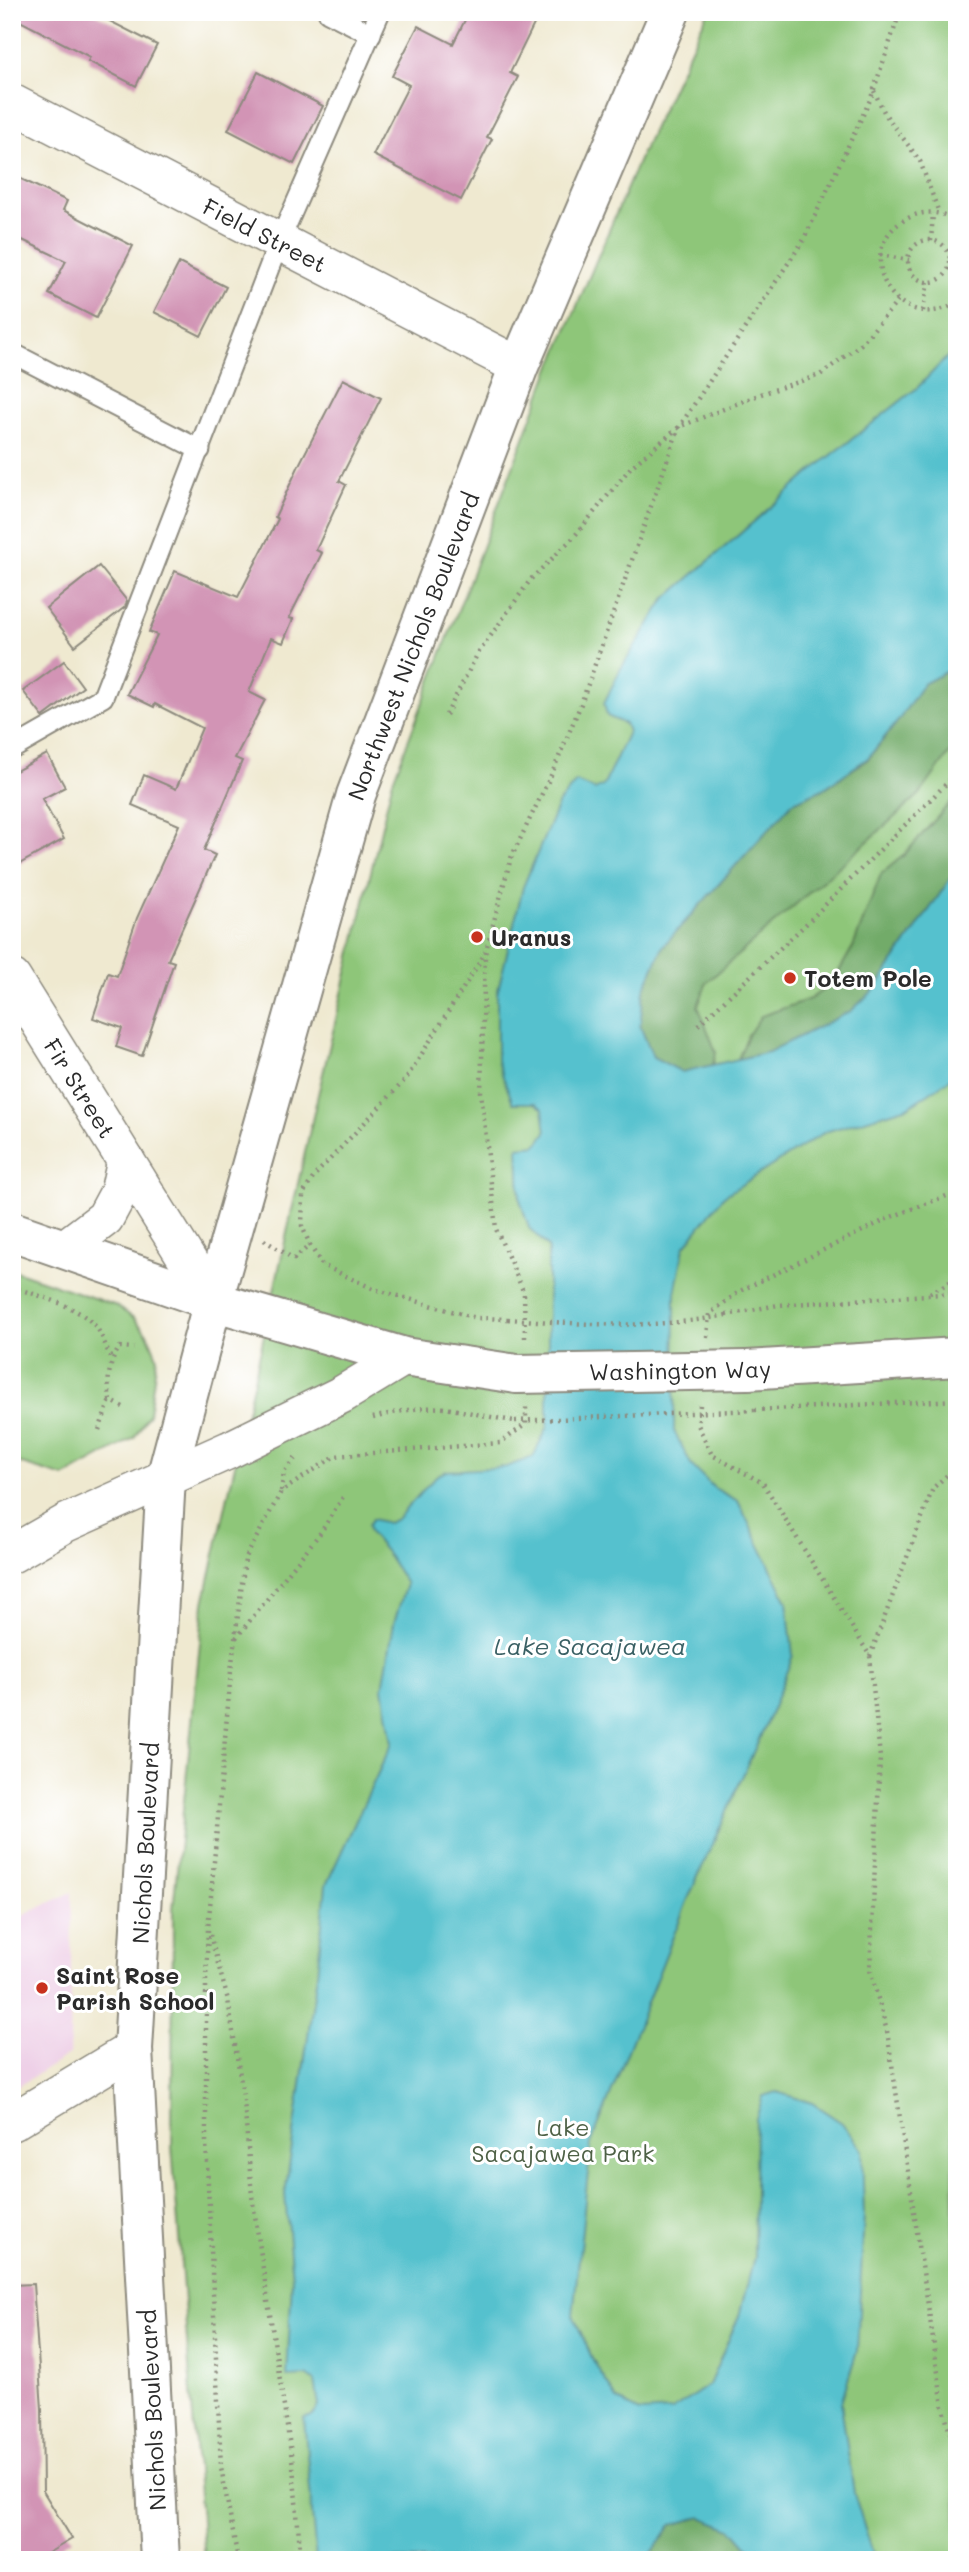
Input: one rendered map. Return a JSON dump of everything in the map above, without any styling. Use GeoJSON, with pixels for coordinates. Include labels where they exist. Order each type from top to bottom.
{"type":"FeatureCollection","features":[{"type":"Feature","properties":{"kind":"main road","name":"Northwest Nichols Boulevard"},"geometry":{"type":"LineString","coordinates":[[213,1301],[356,795],[519,366],[670,12]]}},
{"type":"Feature","properties":{"kind":"main road","name":"Washington Way"},"geometry":{"type":"LineString","coordinates":[[12,1231],[213,1301],[404,1357],[517,1374],[747,1370],[957,1357]]}},
{"type":"Feature","properties":{"kind":"main road","name":"Nichols Boulevard"},"geometry":{"type":"LineString","coordinates":[[160,2560],[133,2049],[166,1478],[213,1301]]}},
{"type":"Feature","properties":{"kind":"street","name":"Field Street"},"geometry":{"type":"LineString","coordinates":[[12,103],[519,366]]}},
{"type":"Feature","properties":{"kind":"street","name":"Fir Street"},"geometry":{"type":"LineString","coordinates":[[12,978],[213,1301]]}},
{"type":"Feature","properties":{"kind":"street","name":"Fir Street"},"geometry":{"type":"LineString","coordinates":[[64,1249],[105,1217],[119,1192],[126,1161]]}},
{"type":"Feature","properties":{"kind":"street"},"geometry":{"type":"LineString","coordinates":[[12,1554],[66,1523],[229,1450],[344,1394],[404,1357]]}},
{"type":"Feature","properties":{"kind":"street"},"geometry":{"type":"LineString","coordinates":[[12,2122],[133,2049]]}},
{"type":"Feature","properties":{"kind":"lane"},"geometry":{"type":"LineString","coordinates":[[328,12],[371,34]]}},
{"type":"Feature","properties":{"kind":"lane"},"geometry":{"type":"LineString","coordinates":[[12,749],[103,697],[279,242],[380,12]]}},
{"type":"Feature","properties":{"kind":"lane"},"geometry":{"type":"LineString","coordinates":[[12,353],[200,450]]}},
{"type":"Feature","properties":{"kind":"path"},"geometry":{"type":"LineString","coordinates":[[524,1293],[496,1228],[481,1091],[485,954],[511,858],[553,771],[581,704],[679,427],[803,241],[873,89],[900,12]]}},
{"type":"Feature","properties":{"kind":"path"},"geometry":{"type":"LineString","coordinates":[[873,89],[885,114],[920,161],[936,213],[931,241]]}},
{"type":"Feature","properties":{"kind":"path"},"geometry":{"type":"LineString","coordinates":[[957,221],[936,213],[920,213],[902,219],[888,233],[880,256],[880,269],[886,286],[898,301],[923,311],[941,310],[957,303]]}},
{"type":"Feature","properties":{"kind":"path"},"geometry":{"type":"LineString","coordinates":[[931,241],[945,248],[950,255],[950,266],[943,277],[928,282],[914,275],[908,260],[916,246],[931,241]]}},
{"type":"Feature","properties":{"kind":"path"},"geometry":{"type":"LineString","coordinates":[[880,256],[908,260]]}},
{"type":"Feature","properties":{"kind":"path"},"geometry":{"type":"LineString","coordinates":[[950,266],[957,266]]}},
{"type":"Feature","properties":{"kind":"path"},"geometry":{"type":"LineString","coordinates":[[923,311],[928,282]]}},
{"type":"Feature","properties":{"kind":"path"},"geometry":{"type":"LineString","coordinates":[[446,715],[477,655],[530,579],[573,538],[631,467],[679,427],[761,394],[820,375],[861,344],[898,301]]}},
{"type":"Feature","properties":{"kind":"path"},"geometry":{"type":"LineString","coordinates":[[698,1025],[804,926],[957,773]]}},
{"type":"Feature","properties":{"kind":"path"},"geometry":{"type":"LineString","coordinates":[[485,954],[406,1079],[315,1175],[303,1194],[302,1226],[322,1265],[374,1289],[476,1318],[589,1325],[693,1322],[778,1305],[957,1293]]}},
{"type":"Feature","properties":{"kind":"path"},"geometry":{"type":"LineString","coordinates":[[706,1342],[709,1314],[740,1291],[891,1217],[957,1192]]}},
{"type":"Feature","properties":{"kind":"path"},"geometry":{"type":"LineString","coordinates":[[235,1222],[294,1259],[310,1245]]}},
{"type":"Feature","properties":{"kind":"path"},"geometry":{"type":"LineString","coordinates":[[926,1296],[957,1278]]}},
{"type":"Feature","properties":{"kind":"path"},"geometry":{"type":"LineString","coordinates":[[12,1287],[81,1313],[100,1332],[105,1348],[112,1358]]}},
{"type":"Feature","properties":{"kind":"path"},"geometry":{"type":"LineString","coordinates":[[99,1430],[110,1400],[107,1382],[112,1358],[120,1347],[134,1348]]}},
{"type":"Feature","properties":{"kind":"path"},"geometry":{"type":"LineString","coordinates":[[701,1397],[698,1425],[712,1455],[763,1483],[870,1656],[880,1757],[870,1970],[887,2031],[943,2406],[957,2459]]}},
{"type":"Feature","properties":{"kind":"path"},"geometry":{"type":"LineString","coordinates":[[372,1419],[397,1412],[442,1408],[514,1421],[957,1399]]}},
{"type":"Feature","properties":{"kind":"path"},"geometry":{"type":"LineString","coordinates":[[110,1400],[123,1407]]}},
{"type":"Feature","properties":{"kind":"path"},"geometry":{"type":"LineString","coordinates":[[281,1492],[335,1456],[500,1443],[526,1424]]}},
{"type":"Feature","properties":{"kind":"path"},"geometry":{"type":"LineString","coordinates":[[238,2560],[220,2440],[206,2141],[208,1929],[245,1559],[281,1492],[284,1472],[305,1446]]}},
{"type":"Feature","properties":{"kind":"path"},"geometry":{"type":"LineString","coordinates":[[870,1656],[933,1488],[957,1466]]}},
{"type":"Feature","properties":{"kind":"path"},"geometry":{"type":"LineString","coordinates":[[235,1640],[321,1532],[343,1497]]}},
{"type":"Feature","properties":{"kind":"path"},"geometry":{"type":"LineString","coordinates":[[208,1929],[228,2000],[244,2101],[252,2196],[293,2466],[301,2560]]}},
{"type":"Feature","properties":{"kind":"shaded area","name":"Saint Rose Parish School"},"geometry":{"type":"Polygon","coordinates":[[[72,1892],[70,2054],[12,2090],[12,1921],[72,1892]]]}},
{"type":"Feature","properties":{"kind":"green space","name":"Lake Sacajawea Park"},"geometry":{"type":"Polygon","coordinates":[[[708,12],[957,12],[957,1701],[952,1997],[957,2560],[204,2560],[172,2147],[173,1909],[204,1603],[316,1103],[392,783],[551,367],[641,155],[708,12]]]}},
{"type":"Feature","properties":{"kind":"green space"},"geometry":{"type":"Polygon","coordinates":[[[957,666],[957,740],[920,794],[707,982],[698,1006],[716,1052],[713,1065],[682,1072],[653,1057],[640,1026],[644,990],[663,946],[793,802],[823,789],[868,759],[923,684],[957,666]]]}},
{"type":"Feature","properties":{"kind":"green space"},"geometry":{"type":"Polygon","coordinates":[[[957,795],[957,869],[875,989],[851,1011],[769,1052],[738,1059],[748,1035],[761,1016],[810,999],[832,983],[853,947],[881,874],[904,855],[957,795]]]}},
{"type":"Feature","properties":{"kind":"green space"},"geometry":{"type":"Polygon","coordinates":[[[12,1270],[114,1305],[134,1318],[148,1335],[157,1357],[149,1414],[134,1438],[64,1477],[12,1461],[12,1270]]]}},
{"type":"Feature","properties":{"kind":"green space"},"geometry":{"type":"Polygon","coordinates":[[[701,2517],[732,2529],[759,2560],[647,2560],[671,2525],[701,2517]]]}},
{"type":"Feature","properties":{"kind":"water","name":"Lake Sacajawea"},"geometry":{"type":"Polygon","coordinates":[[[957,347],[957,666],[923,684],[868,758],[823,789],[793,802],[663,946],[644,990],[640,1026],[653,1057],[682,1072],[769,1052],[851,1011],[875,989],[957,869],[957,1074],[908,1107],[825,1132],[724,1196],[684,1247],[675,1293],[674,1431],[692,1466],[714,1488],[738,1501],[787,1601],[793,1655],[772,1710],[688,1899],[591,2144],[573,2315],[593,2360],[617,2400],[640,2412],[672,2410],[709,2385],[739,2316],[754,2258],[756,2119],[763,2096],[777,2092],[812,2103],[842,2123],[862,2150],[864,2215],[857,2350],[841,2403],[854,2493],[875,2560],[759,2560],[732,2529],[701,2517],[671,2525],[647,2560],[316,2560],[304,2418],[313,2416],[319,2405],[315,2382],[307,2376],[287,2377],[292,2279],[285,2194],[317,1974],[326,1885],[392,1743],[383,1688],[394,1623],[406,1584],[369,1532],[368,1525],[372,1519],[388,1523],[397,1519],[436,1476],[446,1471],[506,1467],[533,1457],[548,1426],[548,1247],[529,1228],[520,1200],[518,1147],[537,1145],[546,1132],[543,1109],[535,1103],[513,1103],[497,1061],[497,994],[523,887],[559,802],[576,782],[595,790],[604,785],[628,732],[625,724],[607,716],[604,703],[620,670],[665,599],[819,465],[917,388],[957,347]]]}},
{"type":"Feature","properties":{"kind":"building"},"geometry":{"type":"Polygon","coordinates":[[[12,12],[92,12],[157,45],[136,86],[88,61],[90,57],[12,17],[12,12]]]}},
{"type":"Feature","properties":{"kind":"building"},"geometry":{"type":"Polygon","coordinates":[[[469,12],[540,12],[510,73],[518,77],[487,137],[492,139],[461,200],[373,155],[409,85],[392,76],[418,26],[453,44],[469,12]]]}},
{"type":"Feature","properties":{"kind":"building"},"geometry":{"type":"Polygon","coordinates":[[[258,72],[323,106],[294,164],[228,130],[258,72]]]}},
{"type":"Feature","properties":{"kind":"building"},"geometry":{"type":"Polygon","coordinates":[[[19,178],[67,201],[63,210],[133,246],[96,318],[49,294],[66,261],[12,235],[12,192],[19,178]]]}},
{"type":"Feature","properties":{"kind":"building"},"geometry":{"type":"Polygon","coordinates":[[[179,263],[226,287],[201,336],[154,312],[179,263]]]}},
{"type":"Feature","properties":{"kind":"building"},"geometry":{"type":"Polygon","coordinates":[[[343,379],[381,398],[339,481],[346,485],[316,550],[322,553],[289,618],[293,619],[283,643],[271,638],[249,692],[265,700],[235,758],[242,761],[204,850],[215,855],[168,960],[174,962],[142,1056],[116,1047],[122,1028],[93,1018],[108,973],[117,976],[137,918],[179,825],[132,805],[144,775],[176,789],[202,728],[155,704],[154,707],[127,694],[157,635],[149,632],[175,571],[238,597],[278,519],[275,517],[300,463],[343,379]]]}},
{"type":"Feature","properties":{"kind":"building"},"geometry":{"type":"Polygon","coordinates":[[[99,566],[127,601],[125,607],[75,646],[46,608],[99,566]]]}},
{"type":"Feature","properties":{"kind":"building"},"geometry":{"type":"Polygon","coordinates":[[[64,661],[83,687],[43,717],[23,691],[64,661]]]}},
{"type":"Feature","properties":{"kind":"building"},"geometry":{"type":"Polygon","coordinates":[[[47,754],[65,787],[42,799],[64,839],[12,868],[12,773],[47,754]]]}},
{"type":"Feature","properties":{"kind":"building"},"geometry":{"type":"Polygon","coordinates":[[[33,2284],[42,2409],[43,2491],[72,2539],[36,2560],[12,2560],[12,2285],[33,2284]]]}},
{"type":"Feature","properties":{"kind":"place","name":"Uranus"},"geometry":{"type":"Point","coordinates":[477,937]}},
{"type":"Feature","properties":{"kind":"place","name":"Totem Pole"},"geometry":{"type":"Point","coordinates":[790,978]}},
{"type":"Feature","properties":{"kind":"place","name":"Saint Rose Parish School"},"geometry":{"type":"Point","coordinates":[42,1988]}}]}
